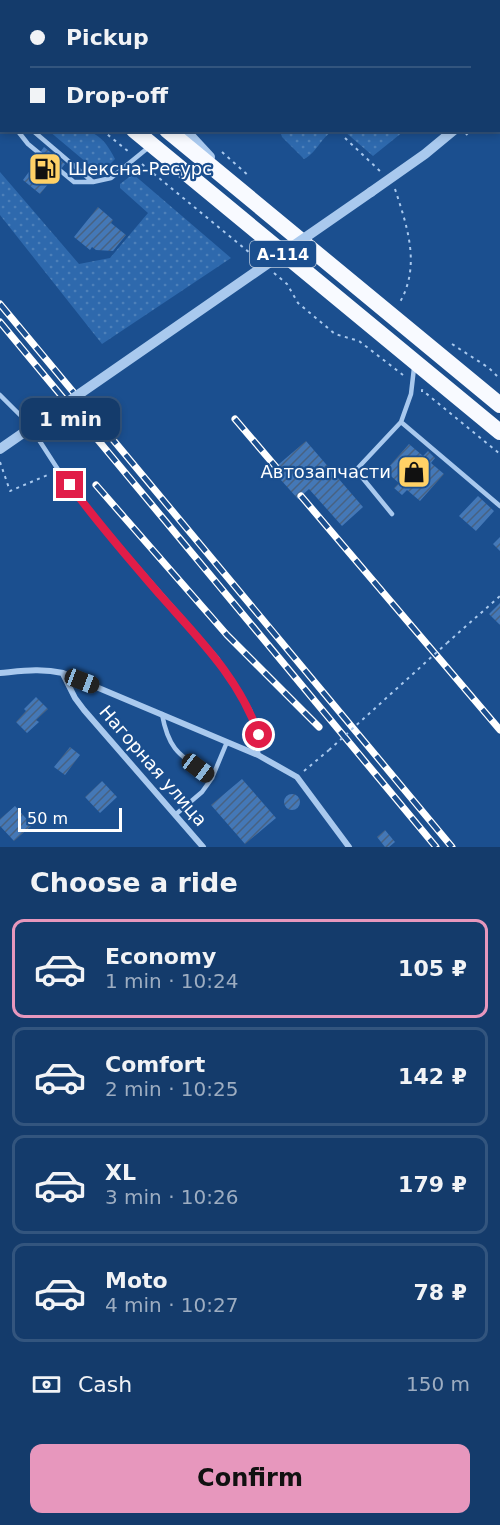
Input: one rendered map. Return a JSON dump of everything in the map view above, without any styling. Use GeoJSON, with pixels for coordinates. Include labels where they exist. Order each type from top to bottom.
{"type":"FeatureCollection","features":[{"type":"Feature","properties":{"kind":"highway","name":"А-114"},"geometry":{"type":"LineString","coordinates":[[136,132],[500,432]]}},
{"type":"Feature","properties":{"kind":"highway","name":"А-114"},"geometry":{"type":"LineString","coordinates":[[169,132],[500,405]]}},
{"type":"Feature","properties":{"kind":"street"},"geometry":{"type":"LineString","coordinates":[[187,132],[259,207]]}},
{"type":"Feature","properties":{"kind":"street"},"geometry":{"type":"LineString","coordinates":[[0,449],[371,192],[452,132]]}},
{"type":"Feature","properties":{"kind":"street"},"geometry":{"type":"LineString","coordinates":[[0,673],[34,669],[63,673],[258,755],[297,777],[349,847]]}},
{"type":"Feature","properties":{"kind":"street","name":"Нагорная улица"},"geometry":{"type":"LineString","coordinates":[[63,673],[79,704],[203,847]]}},
{"type":"Feature","properties":{"kind":"lane"},"geometry":{"type":"LineString","coordinates":[[19,132],[28,144],[74,182],[93,182],[111,178],[152,145]]}},
{"type":"Feature","properties":{"kind":"lane"},"geometry":{"type":"LineString","coordinates":[[34,132],[93,182]]}},
{"type":"Feature","properties":{"kind":"lane"},"geometry":{"type":"LineString","coordinates":[[393,514],[356,470],[401,422],[411,394],[414,362]]}},
{"type":"Feature","properties":{"kind":"lane"},"geometry":{"type":"LineString","coordinates":[[0,395],[20,415]]}},
{"type":"Feature","properties":{"kind":"lane"},"geometry":{"type":"LineString","coordinates":[[401,422],[500,506]]}},
{"type":"Feature","properties":{"kind":"lane"},"geometry":{"type":"LineString","coordinates":[[39,440],[92,515],[217,658],[250,710],[259,735],[258,755]]}},
{"type":"Feature","properties":{"kind":"lane"},"geometry":{"type":"LineString","coordinates":[[162,714],[166,734],[172,746],[212,778]]}},
{"type":"Feature","properties":{"kind":"lane"},"geometry":{"type":"LineString","coordinates":[[175,815],[202,792],[212,778],[227,742]]}},
{"type":"Feature","properties":{"kind":"path"},"geometry":{"type":"LineString","coordinates":[[104,132],[260,261]]}},
{"type":"Feature","properties":{"kind":"path"},"geometry":{"type":"LineString","coordinates":[[345,138],[381,172]]}},
{"type":"Feature","properties":{"kind":"path"},"geometry":{"type":"LineString","coordinates":[[219,149],[250,178]]}},
{"type":"Feature","properties":{"kind":"path"},"geometry":{"type":"LineString","coordinates":[[395,189],[411,247],[407,289],[398,304]]}},
{"type":"Feature","properties":{"kind":"path"},"geometry":{"type":"LineString","coordinates":[[269,269],[287,284],[298,303],[335,334],[359,341],[405,377],[404,389],[418,400],[423,390],[500,454]]}},
{"type":"Feature","properties":{"kind":"path"},"geometry":{"type":"LineString","coordinates":[[0,462],[10,491],[59,471]]}},
{"type":"Feature","properties":{"kind":"path"},"geometry":{"type":"LineString","coordinates":[[297,777],[500,596]]}},
{"type":"Feature","properties":{"kind":"shaded area"},"geometry":{"type":"Polygon","coordinates":[[[50,132],[95,134],[109,148],[115,159],[104,170],[93,168],[50,132]]]}},
{"type":"Feature","properties":{"kind":"shaded area"},"geometry":{"type":"Polygon","coordinates":[[[281,132],[332,132],[304,159],[282,137],[281,132]]]}},
{"type":"Feature","properties":{"kind":"shaded area"},"geometry":{"type":"Polygon","coordinates":[[[345,132],[403,132],[373,156],[345,132]]]}},
{"type":"Feature","properties":{"kind":"shaded area"},"geometry":{"type":"Polygon","coordinates":[[[0,172],[79,264],[110,258],[148,213],[120,188],[120,184],[133,174],[231,258],[102,344],[0,215],[0,172]]]}},
{"type":"Feature","properties":{"kind":"building"},"geometry":{"type":"Polygon","coordinates":[[[44,147],[65,164],[56,175],[51,171],[45,180],[49,183],[40,194],[23,180],[31,169],[34,171],[41,162],[36,158],[44,147]]]}},
{"type":"Feature","properties":{"kind":"building"},"geometry":{"type":"Polygon","coordinates":[[[98,207],[113,220],[111,223],[126,235],[113,251],[96,250],[92,247],[90,250],[74,237],[98,207]]]}},
{"type":"Feature","properties":{"kind":"building"},"geometry":{"type":"Polygon","coordinates":[[[306,441],[363,507],[342,526],[309,489],[298,499],[272,470],[306,441]]]}},
{"type":"Feature","properties":{"kind":"building","name":"Автозапчасти"},"geometry":{"type":"Polygon","coordinates":[[[409,444],[423,456],[428,451],[435,458],[431,463],[444,474],[420,501],[407,490],[402,495],[394,488],[399,483],[385,471],[409,444]]]}},
{"type":"Feature","properties":{"kind":"building"},"geometry":{"type":"Polygon","coordinates":[[[478,496],[494,511],[476,531],[459,516],[478,496]]]}},
{"type":"Feature","properties":{"kind":"building"},"geometry":{"type":"Polygon","coordinates":[[[500,537],[500,551],[493,544],[500,537]]]}},
{"type":"Feature","properties":{"kind":"building"},"geometry":{"type":"Polygon","coordinates":[[[500,603],[500,625],[489,614],[500,603]]]}},
{"type":"Feature","properties":{"kind":"building"},"geometry":{"type":"Polygon","coordinates":[[[36,697],[48,709],[27,733],[16,722],[26,711],[24,709],[36,697]]]}},
{"type":"Feature","properties":{"kind":"building"},"geometry":{"type":"Polygon","coordinates":[[[70,747],[80,755],[65,775],[54,767],[70,747]]]}},
{"type":"Feature","properties":{"kind":"building"},"geometry":{"type":"Polygon","coordinates":[[[242,779],[276,818],[245,844],[211,805],[242,779]]]}},
{"type":"Feature","properties":{"kind":"building"},"geometry":{"type":"Polygon","coordinates":[[[102,781],[117,797],[100,813],[85,797],[102,781]]]}},
{"type":"Feature","properties":{"kind":"building"},"geometry":{"type":"Polygon","coordinates":[[[292,794],[300,802],[292,810],[284,802],[292,794]]]}},
{"type":"Feature","properties":{"kind":"building"},"geometry":{"type":"Polygon","coordinates":[[[15,806],[32,825],[14,841],[0,826],[0,819],[15,806]]]}},
{"type":"Feature","properties":{"kind":"building"},"geometry":{"type":"Polygon","coordinates":[[[385,830],[395,842],[389,847],[385,847],[377,837],[385,830]]]}},
{"type":"Feature","properties":{"kind":"railway"},"geometry":{"type":"LineString","coordinates":[[0,304],[452,847]]}},
{"type":"Feature","properties":{"kind":"railway"},"geometry":{"type":"LineString","coordinates":[[0,322],[436,847]]}},
{"type":"Feature","properties":{"kind":"railway"},"geometry":{"type":"LineString","coordinates":[[235,419],[276,467]]}},
{"type":"Feature","properties":{"kind":"railway"},"geometry":{"type":"LineString","coordinates":[[96,485],[227,635],[319,727]]}},
{"type":"Feature","properties":{"kind":"railway"},"geometry":{"type":"LineString","coordinates":[[301,496],[500,730]]}},
{"type":"Feature","properties":{"kind":"place","name":"Шексна-Ресурс"},"geometry":{"type":"Point","coordinates":[45,169]}},
{"type":"Feature","properties":{"kind":"place","name":"Автозапчасти"},"geometry":{"type":"Point","coordinates":[414,472]}},
{"type":"Feature","properties":{"kind":"route"},"geometry":{"type":"LineString","coordinates":[[70,485],[92,515],[217,658],[250,710],[259,735]]}}]}
